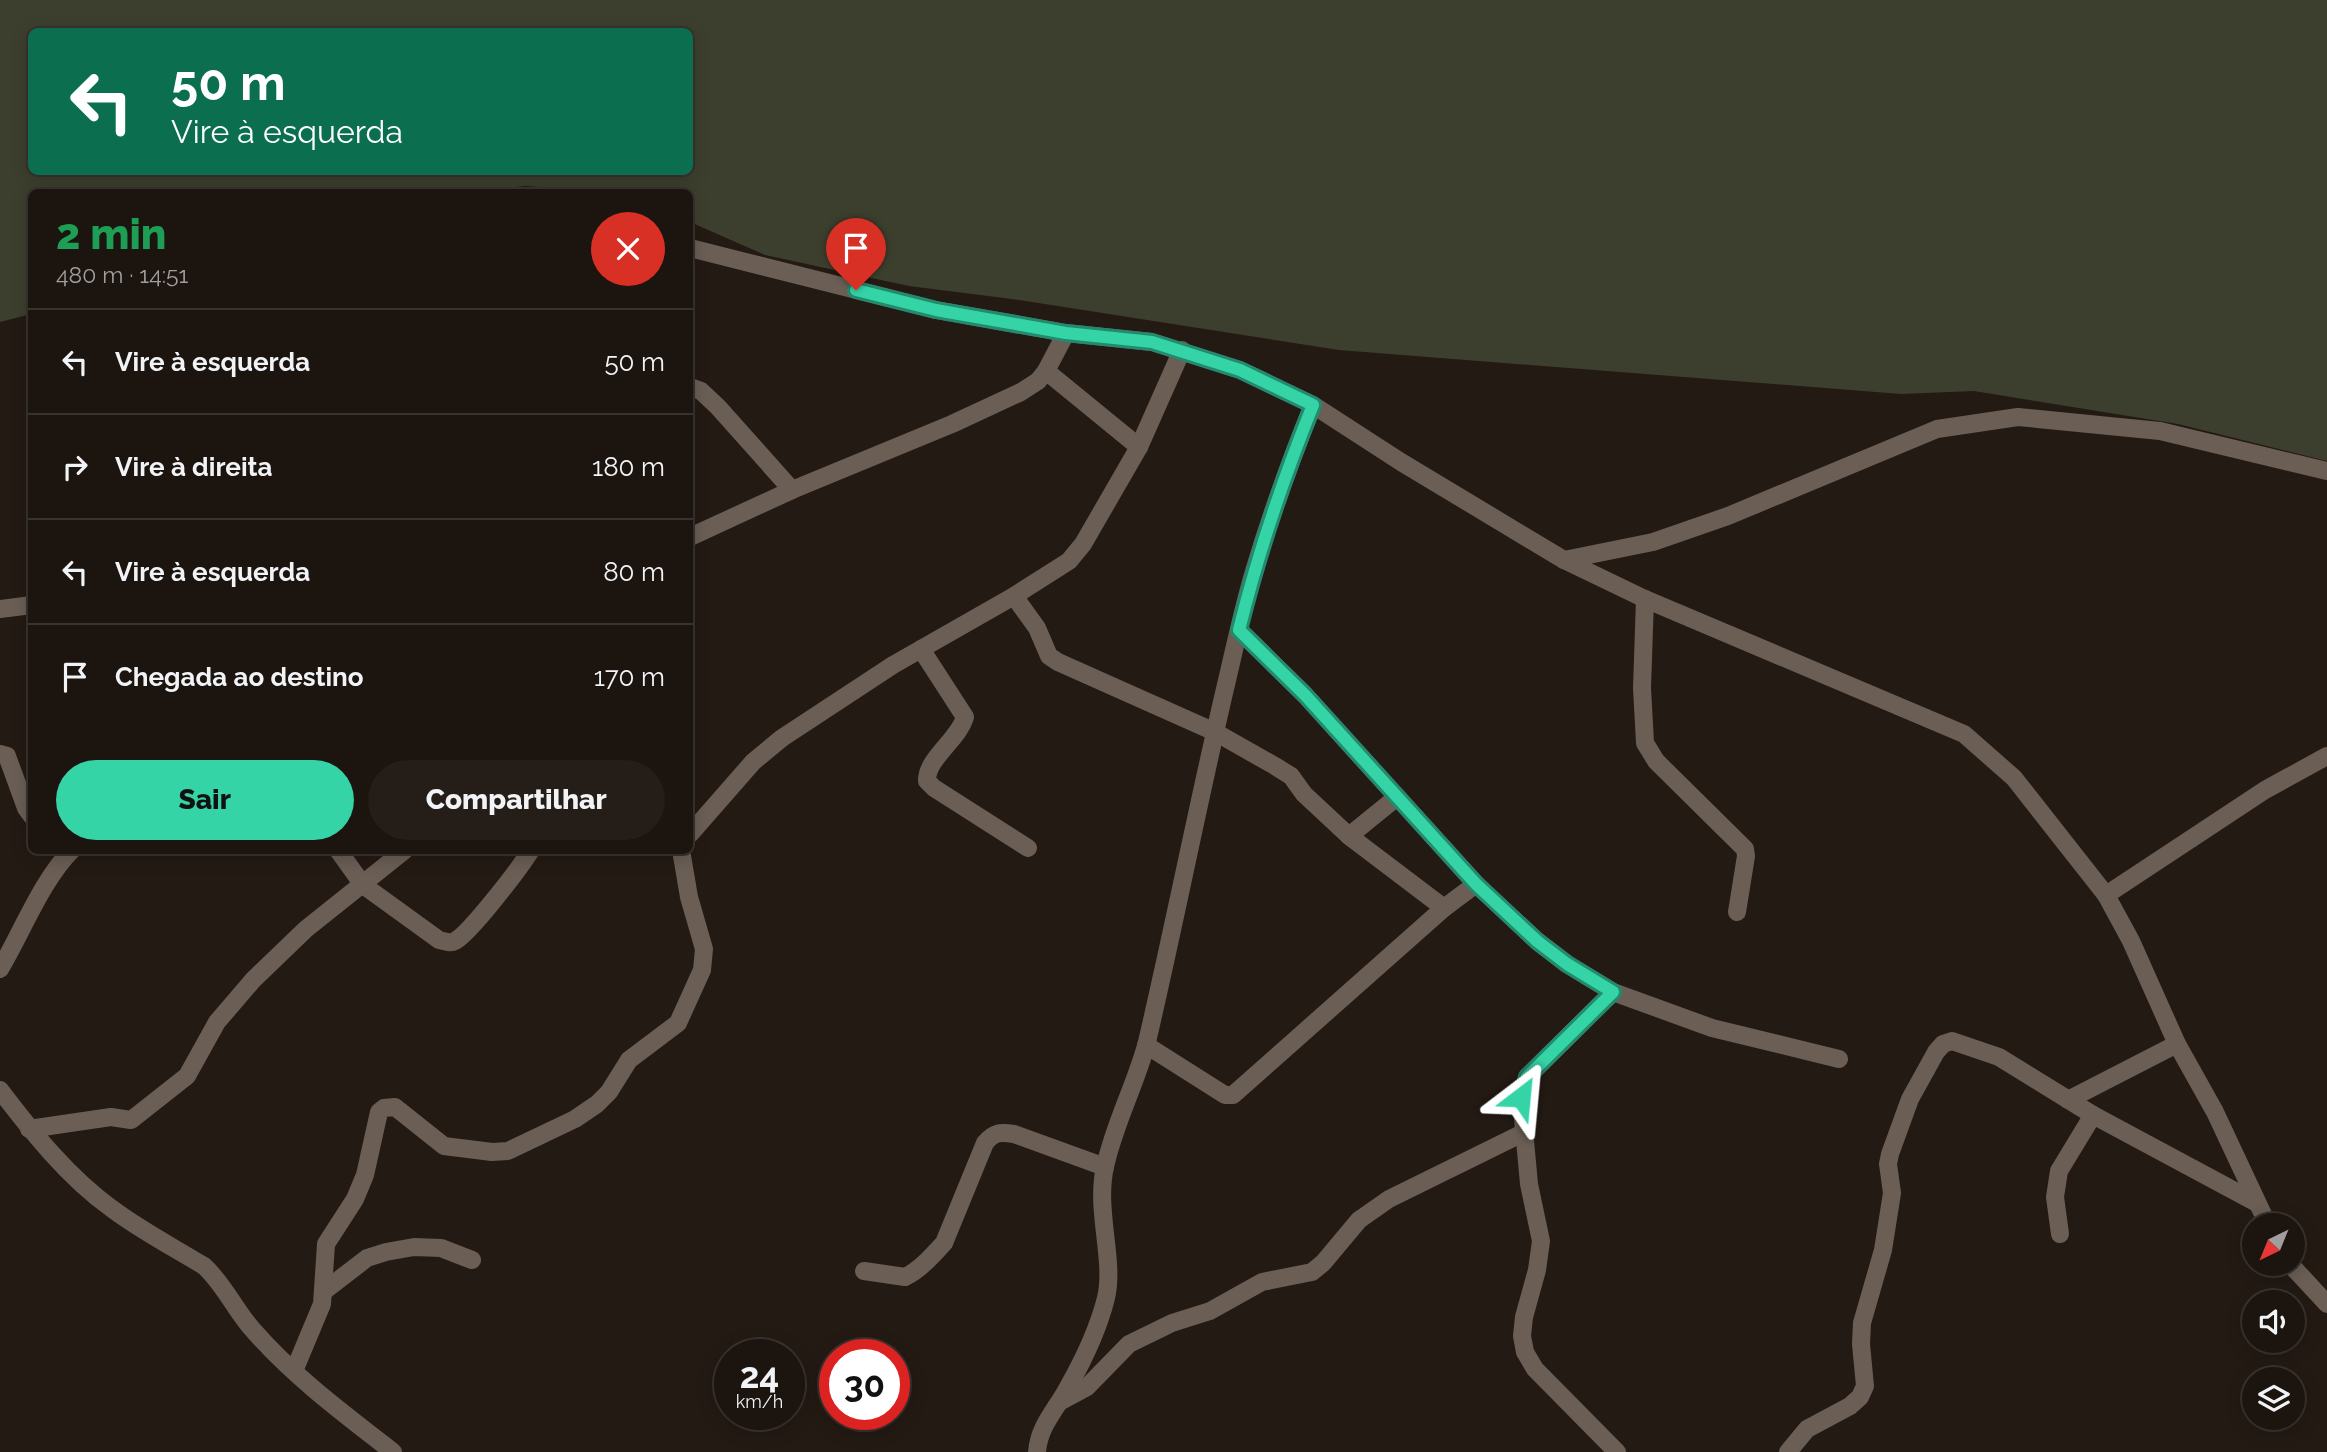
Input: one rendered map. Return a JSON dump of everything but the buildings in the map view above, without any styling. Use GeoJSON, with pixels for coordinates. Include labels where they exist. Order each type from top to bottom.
{"type":"FeatureCollection","features":[{"type":"Feature","properties":{"kind":"street"},"geometry":{"type":"LineString","coordinates":[[693,249],[936,310],[1066,333],[1152,342],[1240,370],[1313,405],[1401,462],[1564,560],[1645,599],[1964,734],[2014,778],[2106,895],[2131,942],[2176,1044],[2215,1112],[2262,1213]]}},
{"type":"Feature","properties":{"kind":"street"},"geometry":{"type":"LineString","coordinates":[[693,536],[792,490],[1009,398],[1038,381],[1066,333]]}},
{"type":"Feature","properties":{"kind":"street"},"geometry":{"type":"LineString","coordinates":[[693,826],[753,762],[782,738],[921,649],[1069,561],[1083,544],[1139,447],[1182,350]]}},
{"type":"Feature","properties":{"kind":"street"},"geometry":{"type":"LineString","coordinates":[[1046,371],[1139,447]]}},
{"type":"Feature","properties":{"kind":"street"},"geometry":{"type":"LineString","coordinates":[[693,388],[701,391],[718,407],[792,490]]}},
{"type":"Feature","properties":{"kind":"street"},"geometry":{"type":"LineString","coordinates":[[1037,1452],[1038,1438],[1044,1423],[1060,1401],[1097,1325],[1107,1295],[1101,1203],[1105,1167],[1146,1045],[1253,573],[1281,488],[1313,405]]}},
{"type":"Feature","properties":{"kind":"street"},"geometry":{"type":"LineString","coordinates":[[1564,560],[1653,542],[1728,516],[1937,429],[2018,417],[2160,431],[2327,471]]}},
{"type":"Feature","properties":{"kind":"street"},"geometry":{"type":"LineString","coordinates":[[1014,596],[1037,628],[1049,656],[1215,732],[1291,776],[1304,794],[1349,836],[1444,908]]}},
{"type":"Feature","properties":{"kind":"street"},"geometry":{"type":"LineString","coordinates":[[1645,599],[1642,688],[1645,743],[1656,761],[1745,849],[1737,912]]}},
{"type":"Feature","properties":{"kind":"street"},"geometry":{"type":"LineString","coordinates":[[0,610],[28,606]]}},
{"type":"Feature","properties":{"kind":"street"},"geometry":{"type":"LineString","coordinates":[[1239,630],[1305,695],[1476,884],[1537,941],[1567,964],[1613,992],[1712,1028],[1839,1059]]}},
{"type":"Feature","properties":{"kind":"street"},"geometry":{"type":"LineString","coordinates":[[921,649],[965,717],[929,769],[927,781],[1028,848]]}},
{"type":"Feature","properties":{"kind":"street"},"geometry":{"type":"LineString","coordinates":[[0,754],[7,756],[28,811]]}},
{"type":"Feature","properties":{"kind":"street"},"geometry":{"type":"LineString","coordinates":[[2106,895],[2265,790],[2327,756]]}},
{"type":"Feature","properties":{"kind":"street"},"geometry":{"type":"LineString","coordinates":[[1349,836],[1397,797]]}},
{"type":"Feature","properties":{"kind":"street"},"geometry":{"type":"LineString","coordinates":[[0,969],[64,854]]}},
{"type":"Feature","properties":{"kind":"street"},"geometry":{"type":"LineString","coordinates":[[341,854],[363,885],[439,940],[454,942],[466,932],[528,854]]}},
{"type":"Feature","properties":{"kind":"street"},"geometry":{"type":"LineString","coordinates":[[29,1129],[111,1117],[131,1120],[187,1076],[217,1022],[253,980],[306,929],[400,854]]}},
{"type":"Feature","properties":{"kind":"street"},"geometry":{"type":"LineString","coordinates":[[293,1371],[322,1304],[326,1244],[355,1199],[365,1175],[379,1112],[384,1108],[395,1107],[448,1147],[508,1151],[575,1119],[597,1104],[609,1092],[628,1060],[678,1023],[699,977],[704,949],[689,897],[682,854]]}},
{"type":"Feature","properties":{"kind":"street"},"geometry":{"type":"LineString","coordinates":[[1146,1045],[1225,1095],[1233,1095],[1444,908],[1476,884]]}},
{"type":"Feature","properties":{"kind":"street"},"geometry":{"type":"LineString","coordinates":[[1613,992],[1527,1077],[1521,1097],[1529,1184],[1541,1241],[1522,1336],[1525,1352],[1535,1369],[1617,1452]]}},
{"type":"Feature","properties":{"kind":"street"},"geometry":{"type":"LineString","coordinates":[[1788,1452],[1807,1429],[1850,1406],[1860,1397],[1865,1386],[1862,1323],[1883,1250],[1892,1193],[1888,1164],[1890,1154],[1910,1099],[1943,1044],[1952,1041],[1962,1043],[1999,1057],[2093,1115],[2257,1203]]}},
{"type":"Feature","properties":{"kind":"street"},"geometry":{"type":"LineString","coordinates":[[2068,1100],[2176,1044]]}},
{"type":"Feature","properties":{"kind":"street"},"geometry":{"type":"LineString","coordinates":[[0,1090],[29,1129],[85,1186],[109,1207],[204,1266],[214,1275],[251,1329],[293,1371],[390,1451]]}},
{"type":"Feature","properties":{"kind":"street"},"geometry":{"type":"LineString","coordinates":[[2060,1234],[2055,1197],[2059,1171],[2093,1115]]}},
{"type":"Feature","properties":{"kind":"street"},"geometry":{"type":"LineString","coordinates":[[864,1271],[905,1277],[944,1243],[985,1143],[999,1132],[1014,1134],[1105,1167]]}},
{"type":"Feature","properties":{"kind":"street"},"geometry":{"type":"LineString","coordinates":[[1060,1401],[1087,1387],[1129,1344],[1171,1323],[1210,1311],[1262,1282],[1312,1272],[1359,1220],[1389,1199],[1524,1133]]}},
{"type":"Feature","properties":{"kind":"street"},"geometry":{"type":"LineString","coordinates":[[323,1292],[368,1258],[386,1252],[414,1247],[441,1248],[472,1260]]}},
{"type":"Feature","properties":{"kind":"street"},"geometry":{"type":"LineString","coordinates":[[2301,1276],[2327,1304]]}},
{"type":"Feature","properties":{"kind":"green space"},"geometry":{"type":"Polygon","coordinates":[[[0,0],[2327,0],[2327,461],[2178,424],[1974,391],[1901,394],[1339,350],[1012,299],[909,286],[765,255],[693,223],[693,189],[568,189],[525,186],[500,189],[28,189],[28,315],[0,322],[0,0]]]}},
{"type":"Feature","properties":{"kind":"route"},"geometry":{"type":"LineString","coordinates":[[856,290],[936,310],[1066,333],[1152,342],[1240,370],[1313,405],[1285,475],[1253,573],[1239,630],[1305,695],[1476,884],[1537,941],[1567,964],[1613,992],[1527,1077],[1521,1097]]}}]}
